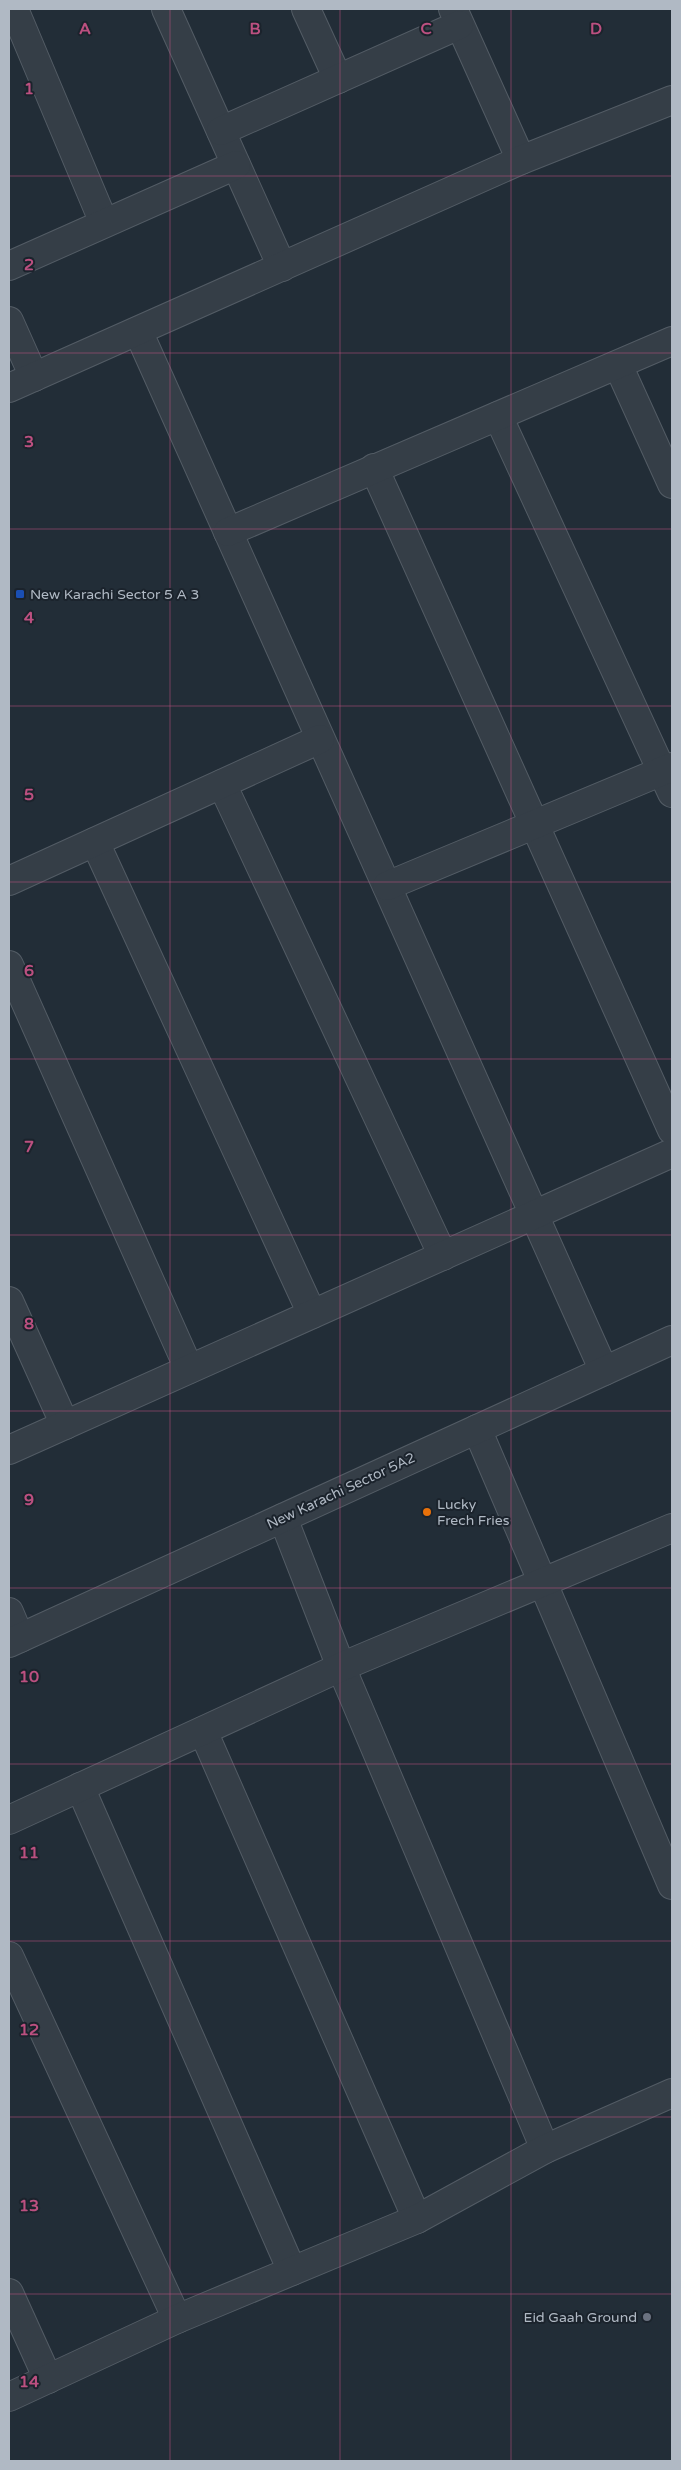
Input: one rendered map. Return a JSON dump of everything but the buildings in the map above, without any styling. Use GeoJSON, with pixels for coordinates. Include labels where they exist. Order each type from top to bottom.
{"type":"FeatureCollection","features":[{"type":"Feature","properties":{"kind":"street"},"geometry":{"type":"LineString","coordinates":[[14,9],[104,224]]}},
{"type":"Feature","properties":{"kind":"street"},"geometry":{"type":"LineString","coordinates":[[166,9],[282,267]]}},
{"type":"Feature","properties":{"kind":"street"},"geometry":{"type":"LineString","coordinates":[[306,9],[338,79]]}},
{"type":"Feature","properties":{"kind":"street"},"geometry":{"type":"LineString","coordinates":[[221,131],[338,79],[456,17],[521,160]]}},
{"type":"Feature","properties":{"kind":"street"},"geometry":{"type":"LineString","coordinates":[[9,388],[521,160],[672,100]]}},
{"type":"Feature","properties":{"kind":"street"},"geometry":{"type":"LineString","coordinates":[[9,266],[236,165]]}},
{"type":"Feature","properties":{"kind":"street"},"geometry":{"type":"LineString","coordinates":[[9,322],[34,377]]}},
{"type":"Feature","properties":{"kind":"street"},"geometry":{"type":"LineString","coordinates":[[138,331],[604,1371]]}},
{"type":"Feature","properties":{"kind":"street"},"geometry":{"type":"LineString","coordinates":[[228,532],[618,365],[672,340]]}},
{"type":"Feature","properties":{"kind":"street"},"geometry":{"type":"LineString","coordinates":[[618,365],[672,484]]}},
{"type":"Feature","properties":{"kind":"street"},"geometry":{"type":"LineString","coordinates":[[387,886],[535,825],[669,777],[498,416]]}},
{"type":"Feature","properties":{"kind":"street"},"geometry":{"type":"LineString","coordinates":[[374,468],[672,1130]]}},
{"type":"Feature","properties":{"kind":"street"},"geometry":{"type":"LineString","coordinates":[[9,881],[320,739]]}},
{"type":"Feature","properties":{"kind":"street"},"geometry":{"type":"LineString","coordinates":[[222,784],[443,1256]]}},
{"type":"Feature","properties":{"kind":"street"},"geometry":{"type":"LineString","coordinates":[[95,842],[312,1314]]}},
{"type":"Feature","properties":{"kind":"street"},"geometry":{"type":"LineString","coordinates":[[9,965],[189,1370]]}},
{"type":"Feature","properties":{"kind":"street"},"geometry":{"type":"LineString","coordinates":[[9,1450],[672,1153]]}},
{"type":"Feature","properties":{"kind":"street"},"geometry":{"type":"LineString","coordinates":[[9,1301],[64,1425]]}},
{"type":"Feature","properties":{"kind":"street","name":"New Karachi Sector 5A2"},"geometry":{"type":"LineString","coordinates":[[15,1640],[672,1340]]}},
{"type":"Feature","properties":{"kind":"street"},"geometry":{"type":"LineString","coordinates":[[477,1429],[672,1885]]}},
{"type":"Feature","properties":{"kind":"street"},"geometry":{"type":"LineString","coordinates":[[283,1518],[341,1667],[544,2149]]}},
{"type":"Feature","properties":{"kind":"street"},"geometry":{"type":"LineString","coordinates":[[9,1820],[341,1667],[542,1583],[670,1534]]}},
{"type":"Feature","properties":{"kind":"street"},"geometry":{"type":"LineString","coordinates":[[9,1612],[15,1640]]}},
{"type":"Feature","properties":{"kind":"street"},"geometry":{"type":"LineString","coordinates":[[203,1730],[417,2219]]}},
{"type":"Feature","properties":{"kind":"street"},"geometry":{"type":"LineString","coordinates":[[80,1787],[292,2271]]}},
{"type":"Feature","properties":{"kind":"street"},"geometry":{"type":"LineString","coordinates":[[9,1956],[177,2319]]}},
{"type":"Feature","properties":{"kind":"street"},"geometry":{"type":"LineString","coordinates":[[9,2396],[177,2319],[417,2219],[544,2149],[672,2093]]}},
{"type":"Feature","properties":{"kind":"street"},"geometry":{"type":"LineString","coordinates":[[9,2293],[48,2379]]}},
{"type":"Feature","properties":{"kind":"place","name":"New Karachi Sector 5 A 3"},"geometry":{"type":"Point","coordinates":[20,594]}},
{"type":"Feature","properties":{"kind":"place","name":"Lucky Frech Fries"},"geometry":{"type":"Point","coordinates":[427,1512]}},
{"type":"Feature","properties":{"kind":"place","name":"Eid Gaah Ground"},"geometry":{"type":"Point","coordinates":[647,2317]}}]}
